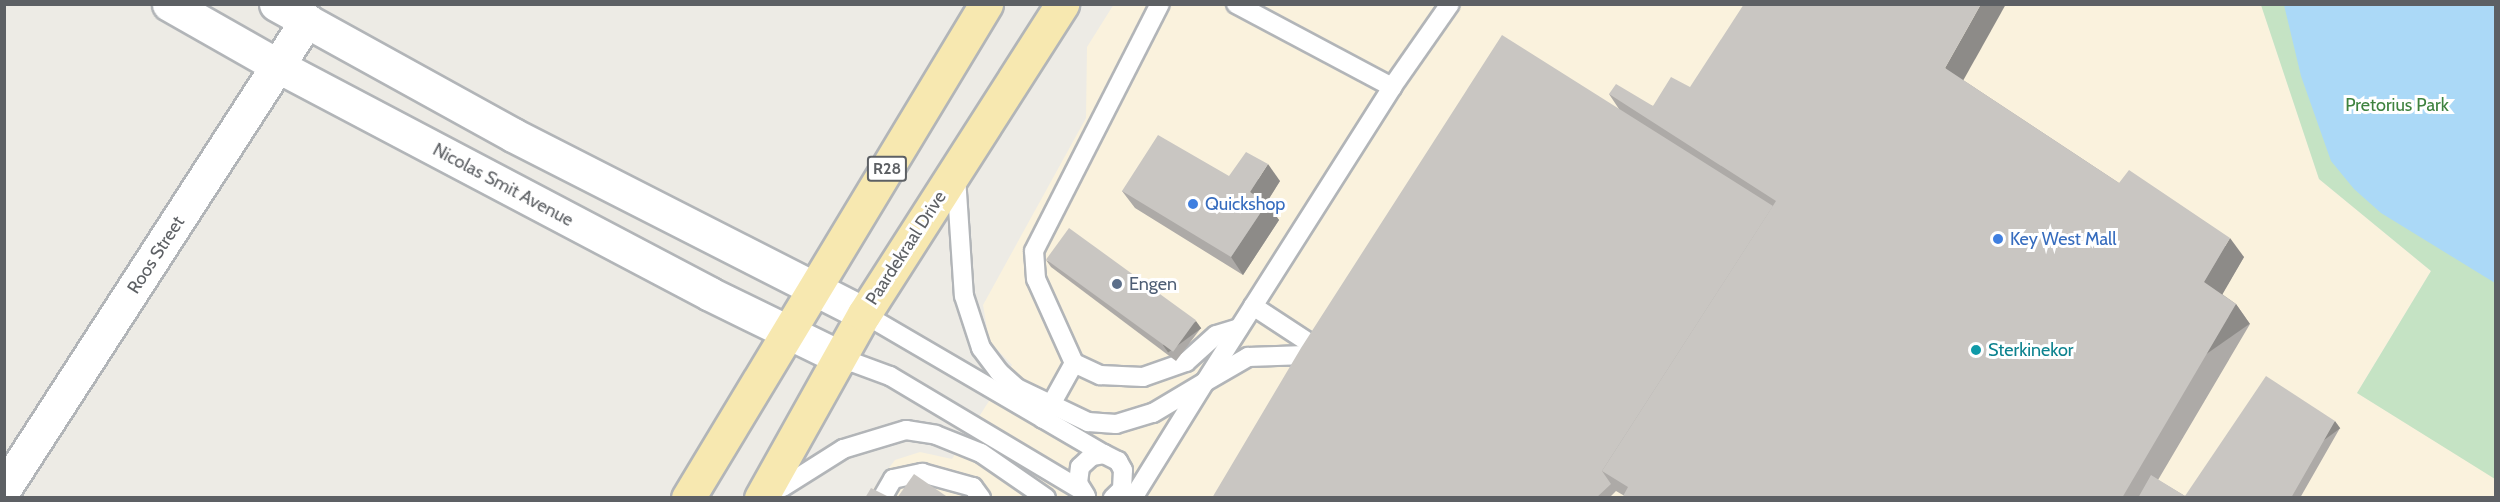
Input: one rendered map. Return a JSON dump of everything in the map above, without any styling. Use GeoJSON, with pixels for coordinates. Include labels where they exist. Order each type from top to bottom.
{"type":"FeatureCollection","features":[{"type":"Feature","properties":{"kind":"main road","name":"R28"},"geometry":{"type":"LineString","coordinates":[[688,498],[785,332],[816,288],[986,4]]}},
{"type":"Feature","properties":{"kind":"main road","name":"Paardekraal Drive"},"geometry":{"type":"LineString","coordinates":[[763,494],[864,314],[1062,4]]}},
{"type":"Feature","properties":{"kind":"street","name":"Nicolas Smit Avenue"},"geometry":{"type":"LineString","coordinates":[[169,4],[278,66],[785,332],[841,358]]}},
{"type":"Feature","properties":{"kind":"street"},"geometry":{"type":"LineString","coordinates":[[276,4],[513,135],[864,314]]}},
{"type":"Feature","properties":{"kind":"street","name":"Roos Street"},"geometry":{"type":"LineString","coordinates":[[4,489],[307,20]]}},
{"type":"Feature","properties":{"kind":"lane"},"geometry":{"type":"LineString","coordinates":[[1160,4],[1034,251],[1036,279],[1074,363],[1101,375],[1143,377],[1186,362],[1216,335],[1239,328]]}},
{"type":"Feature","properties":{"kind":"lane"},"geometry":{"type":"LineString","coordinates":[[1236,4],[1392,87]]}},
{"type":"Feature","properties":{"kind":"lane"},"geometry":{"type":"LineString","coordinates":[[1124,496],[1205,381],[1392,87],[1450,4]]}},
{"type":"Feature","properties":{"kind":"lane"},"geometry":{"type":"LineString","coordinates":[[956,170],[959,266],[964,296],[978,340],[999,372],[1011,383],[1104,454],[1118,461],[1123,470],[1124,496]]}},
{"type":"Feature","properties":{"kind":"lane"},"geometry":{"type":"LineString","coordinates":[[864,314],[1047,412],[1088,422],[1116,424],[1154,413],[1248,357],[1318,352],[1252,306]]}},
{"type":"Feature","properties":{"kind":"lane"},"geometry":{"type":"LineString","coordinates":[[841,358],[890,376],[1085,494]]}},
{"type":"Feature","properties":{"kind":"lane"},"geometry":{"type":"LineString","coordinates":[[1047,412],[1074,363]]}},
{"type":"Feature","properties":{"kind":"lane"},"geometry":{"type":"LineString","coordinates":[[1088,422],[1123,470]]}},
{"type":"Feature","properties":{"kind":"lane"},"geometry":{"type":"LineString","coordinates":[[763,494],[783,487],[843,449],[906,430],[936,435],[981,453],[1046,498]]}},
{"type":"Feature","properties":{"kind":"lane"},"geometry":{"type":"LineString","coordinates":[[1085,494],[1080,467],[1092,456],[1104,454]]}},
{"type":"Feature","properties":{"kind":"lane"},"geometry":{"type":"LineString","coordinates":[[882,498],[893,479],[922,474],[973,487],[981,498]]}},
{"type":"Feature","properties":{"kind":"shaded area"},"geometry":{"type":"Polygon","coordinates":[[[1114,4],[2261,5],[2319,179],[2431,271],[2357,393],[2496,479],[2495,498],[866,498],[895,460],[920,452],[952,459],[1012,365],[989,341],[983,305],[1086,118],[1087,47],[1114,4]]]}},
{"type":"Feature","properties":{"kind":"green space","name":"Pretorius Park"},"geometry":{"type":"Polygon","coordinates":[[[2261,5],[2495,5],[2495,479],[2357,393],[2431,271],[2319,179],[2261,5]]]}},
{"type":"Feature","properties":{"kind":"water","name":"Pretorius Park"},"geometry":{"type":"Polygon","coordinates":[[[2284,5],[2495,5],[2495,283],[2381,213],[2354,189],[2331,161],[2301,76],[2284,5]]]}},
{"type":"Feature","properties":{"kind":"building","name":"Key West Mall"},"geometry":{"type":"Polygon","coordinates":[[[1744,4],[1981,4],[1945,68],[2119,183],[2129,170],[2230,238],[2204,282],[2236,304],[2122,498],[1622,498],[1628,487],[1602,471],[1776,201],[1609,94],[1616,84],[1653,106],[1671,77],[1690,87],[1744,4]]]}},
{"type":"Feature","properties":{"kind":"building"},"geometry":{"type":"Polygon","coordinates":[[[1502,35],[1773,206],[1602,471],[1611,484],[1596,498],[1212,498],[1301,348],[1502,35]]]}},
{"type":"Feature","properties":{"kind":"building"},"geometry":{"type":"Polygon","coordinates":[[[1158,135],[1229,176],[1246,152],[1268,164],[1250,192],[1267,203],[1231,257],[1122,191],[1158,135]]]}},
{"type":"Feature","properties":{"kind":"building"},"geometry":{"type":"Polygon","coordinates":[[[1069,228],[1196,320],[1173,352],[1046,260],[1069,228]]]}},
{"type":"Feature","properties":{"kind":"building"},"geometry":{"type":"Polygon","coordinates":[[[2266,376],[2335,421],[2291,498],[2138,498],[2151,475],[2185,496],[2266,376]]]}},
{"type":"Feature","properties":{"kind":"building"},"geometry":{"type":"Polygon","coordinates":[[[914,474],[946,496],[945,498],[897,498],[914,474]]]}},
{"type":"Feature","properties":{"kind":"building"},"geometry":{"type":"Polygon","coordinates":[[[871,488],[891,498],[865,498],[871,488]]]}},
{"type":"Feature","properties":{"kind":"place","name":"Quickshop"},"geometry":{"type":"Point","coordinates":[1193,204]}},
{"type":"Feature","properties":{"kind":"place","name":"Key West Mall"},"geometry":{"type":"Point","coordinates":[1998,239]}},
{"type":"Feature","properties":{"kind":"place","name":"Engen"},"geometry":{"type":"Point","coordinates":[1117,284]}},
{"type":"Feature","properties":{"kind":"place","name":"Sterkinekor"},"geometry":{"type":"Point","coordinates":[1976,350]}}]}
